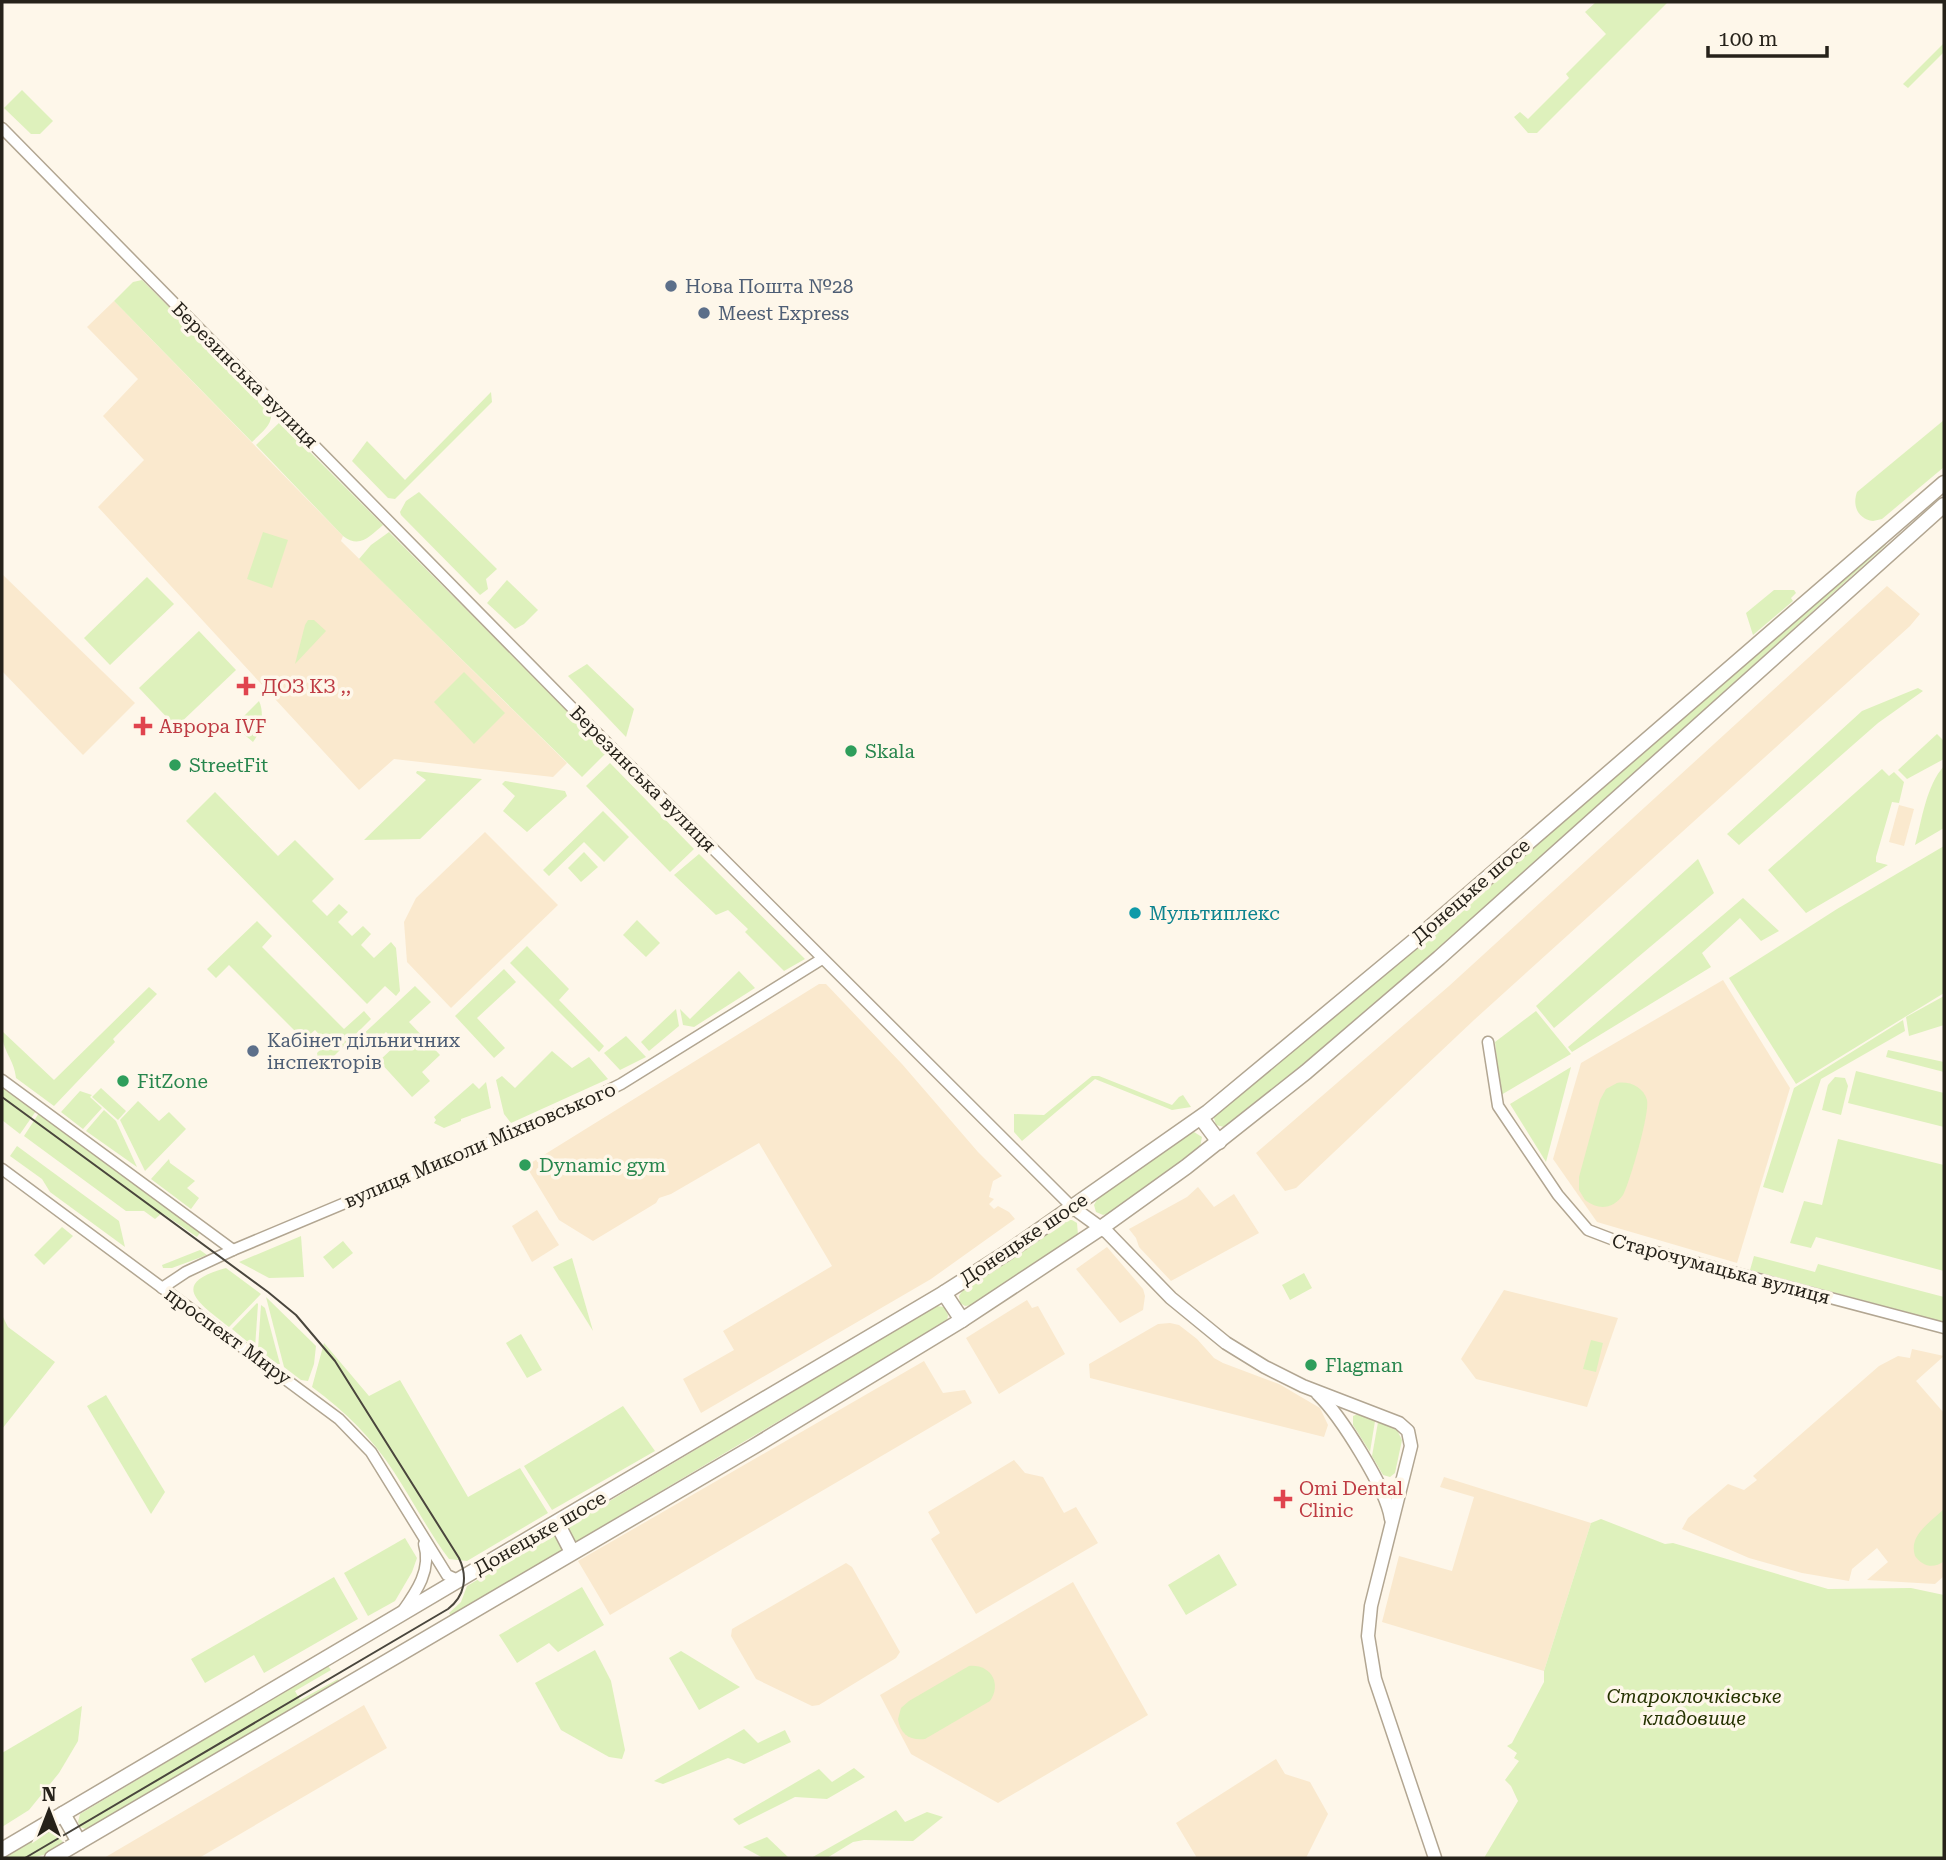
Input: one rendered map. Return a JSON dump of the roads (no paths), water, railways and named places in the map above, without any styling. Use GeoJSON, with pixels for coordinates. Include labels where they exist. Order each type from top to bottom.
{"type":"FeatureCollection","features":[{"type":"Feature","properties":{"kind":"highway","name":"Донецьке шосе"},"geometry":{"type":"LineString","coordinates":[[2,1850],[944,1293],[1201,1118],[1420,936],[1944,484]]}},
{"type":"Feature","properties":{"kind":"highway","name":"Донецьке шосе"},"geometry":{"type":"LineString","coordinates":[[52,1858],[753,1447],[962,1320],[1101,1228],[1219,1142],[1440,958],[1944,505]]}},
{"type":"Feature","properties":{"kind":"highway"},"geometry":{"type":"LineString","coordinates":[[1201,1118],[1219,1142]]}},
{"type":"Feature","properties":{"kind":"highway"},"geometry":{"type":"LineString","coordinates":[[944,1293],[962,1320]]}},
{"type":"Feature","properties":{"kind":"highway"},"geometry":{"type":"LineString","coordinates":[[557,1523],[572,1552]]}},
{"type":"Feature","properties":{"kind":"highway"},"geometry":{"type":"LineString","coordinates":[[63,1814],[79,1842]]}},
{"type":"Feature","properties":{"kind":"main road","name":"Березинська вулиця"},"geometry":{"type":"LineString","coordinates":[[1072,1207],[1101,1228],[1205,1328],[1265,1367],[1315,1391],[1399,1423],[1408,1431],[1411,1446],[1404,1472]]}},
{"type":"Feature","properties":{"kind":"main road","name":"Березинська вулиця"},"geometry":{"type":"LineString","coordinates":[[1315,1391],[1349,1433],[1386,1501],[1391,1524]]}},
{"type":"Feature","properties":{"kind":"main road"},"geometry":{"type":"LineString","coordinates":[[1349,1433],[1348,1418],[1359,1407]]}},
{"type":"Feature","properties":{"kind":"main road"},"geometry":{"type":"LineString","coordinates":[[1374,1477],[1389,1482],[1404,1472]]}},
{"type":"Feature","properties":{"kind":"main road"},"geometry":{"type":"LineString","coordinates":[[1404,1472],[1367,1631],[1380,1693],[1435,1858]]}},
{"type":"Feature","properties":{"kind":"street","name":"Березинська вулиця"},"geometry":{"type":"LineString","coordinates":[[2,128],[822,959],[1072,1207]]}},
{"type":"Feature","properties":{"kind":"street","name":"вулиця Миколи Міхновського"},"geometry":{"type":"LineString","coordinates":[[162,1287],[186,1272],[233,1250],[581,1104],[621,1084],[822,959]]}},
{"type":"Feature","properties":{"kind":"street","name":"Старочумацька вулиця"},"geometry":{"type":"LineString","coordinates":[[1488,1042],[1498,1107],[1558,1195],[1587,1230],[1622,1243],[1944,1328]]}},
{"type":"Feature","properties":{"kind":"street"},"geometry":{"type":"LineString","coordinates":[[2,1080],[233,1250]]}},
{"type":"Feature","properties":{"kind":"street","name":"проспект Миру"},"geometry":{"type":"LineString","coordinates":[[2,1169],[322,1405],[351,1430],[379,1465],[447,1575],[458,1580]]}},
{"type":"Feature","properties":{"kind":"street","name":"проспект Миру"},"geometry":{"type":"LineString","coordinates":[[401,1614],[425,1571],[427,1556],[420,1534]]}},
{"type":"Feature","properties":{"kind":"tram line"},"geometry":{"type":"LineString","coordinates":[[2,1097],[296,1315],[335,1361],[459,1558],[464,1579],[458,1598],[448,1609],[25,1858]]}},
{"type":"Feature","properties":{"kind":"place","name":"Нова Пошта №28"},"geometry":{"type":"Point","coordinates":[671,286]}},
{"type":"Feature","properties":{"kind":"place","name":"Meest Express"},"geometry":{"type":"Point","coordinates":[704,313]}},
{"type":"Feature","properties":{"kind":"place","name":"ДОЗ КЗ ,,"},"geometry":{"type":"Point","coordinates":[246,686]}},
{"type":"Feature","properties":{"kind":"place","name":"Аврора IVF"},"geometry":{"type":"Point","coordinates":[143,726]}},
{"type":"Feature","properties":{"kind":"place","name":"Skala"},"geometry":{"type":"Point","coordinates":[851,751]}},
{"type":"Feature","properties":{"kind":"place","name":"StreetFit"},"geometry":{"type":"Point","coordinates":[175,765]}},
{"type":"Feature","properties":{"kind":"place","name":"Мультиплекс"},"geometry":{"type":"Point","coordinates":[1135,913]}},
{"type":"Feature","properties":{"kind":"place","name":"Кабінет дільничних інспекторів"},"geometry":{"type":"Point","coordinates":[253,1051]}},
{"type":"Feature","properties":{"kind":"place","name":"FitZone"},"geometry":{"type":"Point","coordinates":[123,1081]}},
{"type":"Feature","properties":{"kind":"place","name":"Dynamic gym"},"geometry":{"type":"Point","coordinates":[525,1165]}},
{"type":"Feature","properties":{"kind":"place","name":"Flagman"},"geometry":{"type":"Point","coordinates":[1311,1365]}},
{"type":"Feature","properties":{"kind":"place","name":"Omi Dental Clinic"},"geometry":{"type":"Point","coordinates":[1283,1499]}},
{"type":"Feature","properties":{"kind":"park label","name":"Староклочківське кладовище"},"geometry":{"type":"Point","coordinates":[1694,1707]}}]}
